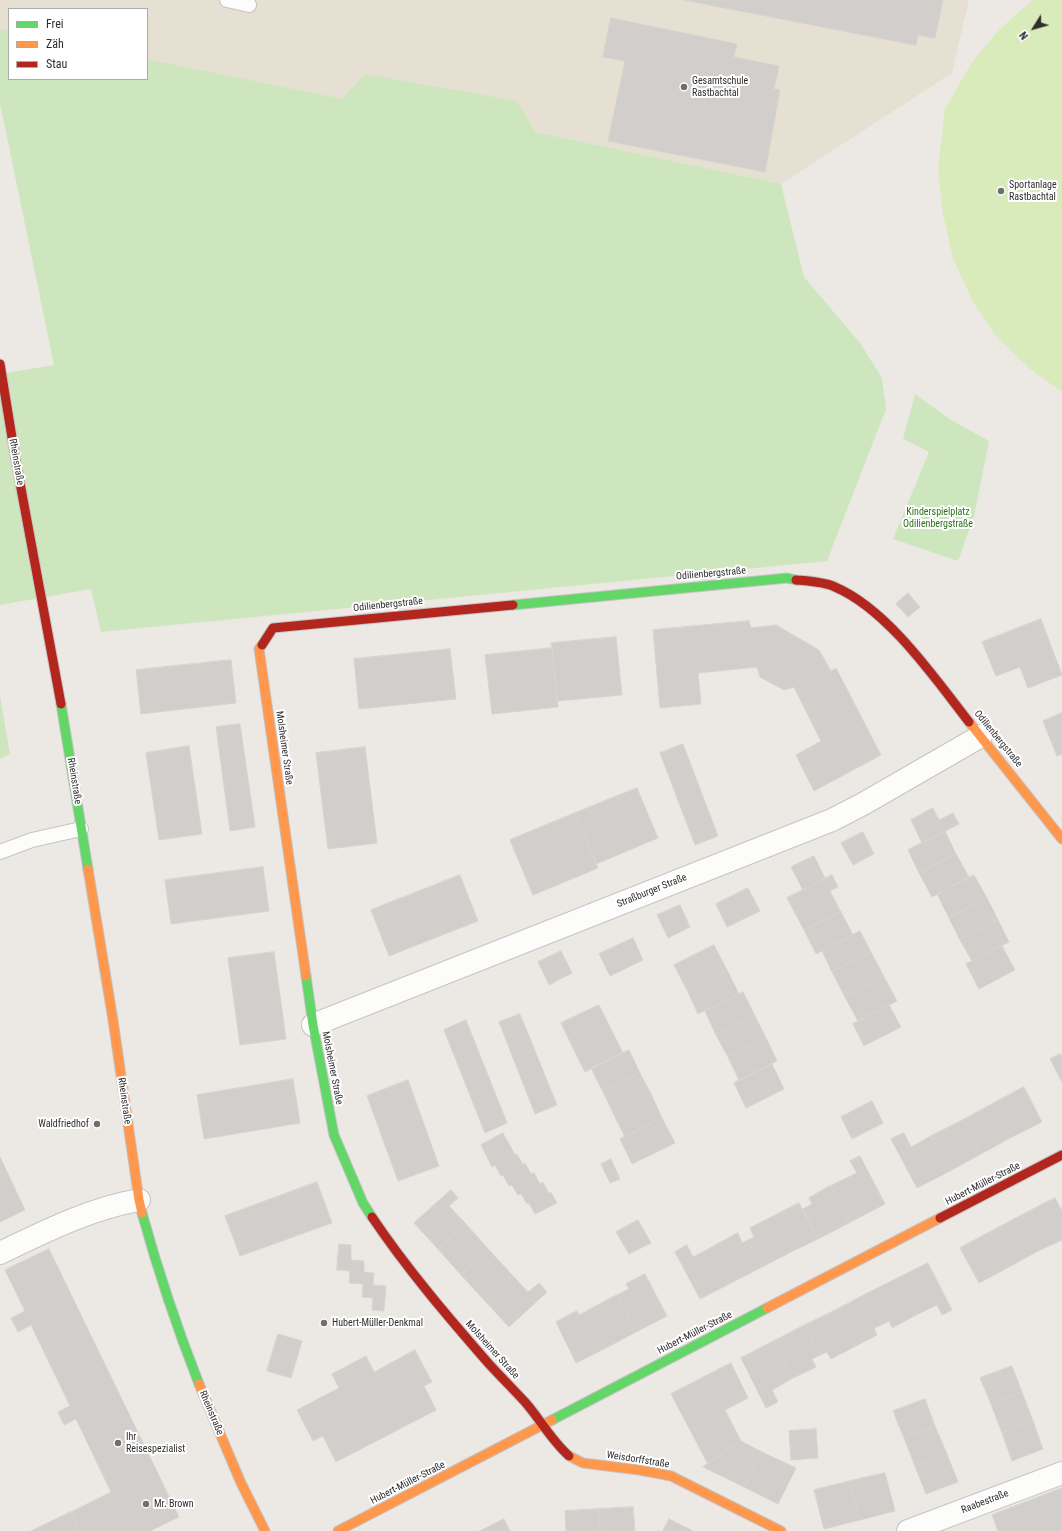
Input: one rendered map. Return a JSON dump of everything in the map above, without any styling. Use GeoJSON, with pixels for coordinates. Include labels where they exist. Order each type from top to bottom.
{"type":"FeatureCollection","features":[{"type":"Feature","properties":{"kind":"street","name":"Rheinstraße"},"geometry":{"type":"LineString","coordinates":[[0,364],[40,598],[63,714],[113,1020],[139,1200],[155,1261],[179,1333],[210,1413],[241,1484],[265,1531]]}},
{"type":"Feature","properties":{"kind":"street","name":"Odilienbergstraße"},"geometry":{"type":"LineString","coordinates":[[259,649],[273,628],[787,578],[834,586],[863,603],[891,628],[919,658],[1062,839]]}},
{"type":"Feature","properties":{"kind":"street","name":"Molsheimer Straße"},"geometry":{"type":"LineString","coordinates":[[259,649],[312,1025],[334,1135],[363,1203],[392,1246],[420,1283],[490,1365],[544,1424]]}},
{"type":"Feature","properties":{"kind":"street","name":"Straßburger Straße"},"geometry":{"type":"LineString","coordinates":[[312,1025],[832,820],[863,804],[981,736]]}},
{"type":"Feature","properties":{"kind":"street","name":"Hubert-Müller-Straße"},"geometry":{"type":"LineString","coordinates":[[338,1531],[1062,1155]]}},
{"type":"Feature","properties":{"kind":"street"},"geometry":{"type":"LineString","coordinates":[[0,1253],[81,1215],[101,1208],[139,1200]]}},
{"type":"Feature","properties":{"kind":"street","name":"Weisdorffstraße"},"geometry":{"type":"LineString","coordinates":[[544,1424],[557,1443],[568,1455],[583,1463],[639,1470],[671,1476],[781,1531]]}},
{"type":"Feature","properties":{"kind":"street","name":"Raabestraße"},"geometry":{"type":"LineString","coordinates":[[908,1531],[1062,1473]]}},
{"type":"Feature","properties":{"kind":"lane"},"geometry":{"type":"LineString","coordinates":[[227,0],[250,5]]}},
{"type":"Feature","properties":{"kind":"lane"},"geometry":{"type":"LineString","coordinates":[[0,852],[32,840],[81,829]]}},
{"type":"Feature","properties":{"kind":"shaded area","name":"Gesamtschule Rastbachtal"},"geometry":{"type":"Polygon","coordinates":[[[0,0],[969,0],[952,73],[781,184],[536,132],[517,101],[342,100],[148,59],[148,8],[8,8],[8,31],[0,29],[0,0]]]}},
{"type":"Feature","properties":{"kind":"green space","name":"Sportanlage Rastbachtal"},"geometry":{"type":"Polygon","coordinates":[[[1032,0],[1062,0],[1062,392],[1030,369],[995,335],[973,302],[953,258],[943,214],[938,169],[945,109],[972,62],[999,30],[1032,0]]]}},
{"type":"Feature","properties":{"kind":"green space"},"geometry":{"type":"Polygon","coordinates":[[[0,29],[8,31],[8,80],[148,80],[148,59],[342,99],[365,74],[517,101],[536,132],[781,184],[804,277],[860,343],[882,378],[886,409],[827,561],[101,632],[91,589],[0,605],[0,374],[54,365],[0,103],[0,29]]]}},
{"type":"Feature","properties":{"kind":"green space","name":"Kinderspielplatz Odilienbergstraße"},"geometry":{"type":"Polygon","coordinates":[[[915,394],[951,420],[989,441],[974,516],[958,561],[893,539],[929,452],[903,439],[915,394]]]}},
{"type":"Feature","properties":{"kind":"green space"},"geometry":{"type":"Polygon","coordinates":[[[0,695],[10,754],[0,759],[0,695]]]}},
{"type":"Feature","properties":{"kind":"building"},"geometry":{"type":"Polygon","coordinates":[[[684,0],[943,0],[935,38],[918,35],[916,45],[684,0]]]}},
{"type":"Feature","properties":{"kind":"building"},"geometry":{"type":"Polygon","coordinates":[[[611,18],[737,44],[734,57],[779,66],[774,89],[780,90],[765,172],[608,141],[625,61],[603,57],[611,18]]]}},
{"type":"Feature","properties":{"kind":"building"},"geometry":{"type":"Polygon","coordinates":[[[908,593],[920,607],[908,617],[896,604],[908,593]]]}},
{"type":"Feature","properties":{"kind":"building"},"geometry":{"type":"Polygon","coordinates":[[[1041,619],[1062,675],[1028,688],[1020,667],[996,676],[982,642],[1041,619]]]}},
{"type":"Feature","properties":{"kind":"building"},"geometry":{"type":"Polygon","coordinates":[[[749,621],[751,628],[776,625],[819,650],[831,671],[836,668],[881,755],[814,791],[796,755],[821,741],[794,687],[784,690],[760,677],[757,667],[698,673],[701,704],[660,708],[653,630],[749,621]]]}},
{"type":"Feature","properties":{"kind":"building"},"geometry":{"type":"Polygon","coordinates":[[[616,637],[622,695],[557,701],[551,643],[616,637]]]}},
{"type":"Feature","properties":{"kind":"building"},"geometry":{"type":"Polygon","coordinates":[[[552,648],[558,707],[492,714],[485,655],[552,648]]]}},
{"type":"Feature","properties":{"kind":"building"},"geometry":{"type":"Polygon","coordinates":[[[450,649],[456,699],[359,709],[354,659],[450,649]]]}},
{"type":"Feature","properties":{"kind":"building"},"geometry":{"type":"Polygon","coordinates":[[[231,660],[236,703],[141,714],[136,670],[231,660]]]}},
{"type":"Feature","properties":{"kind":"building"},"geometry":{"type":"Polygon","coordinates":[[[1062,713],[1062,754],[1057,756],[1043,721],[1062,713]]]}},
{"type":"Feature","properties":{"kind":"building"},"geometry":{"type":"Polygon","coordinates":[[[240,724],[255,827],[230,831],[216,727],[240,724]]]}},
{"type":"Feature","properties":{"kind":"building"},"geometry":{"type":"Polygon","coordinates":[[[683,744],[718,836],[695,845],[660,753],[683,744]]]}},
{"type":"Feature","properties":{"kind":"building"},"geometry":{"type":"Polygon","coordinates":[[[189,746],[202,834],[159,840],[146,753],[189,746]]]}},
{"type":"Feature","properties":{"kind":"building"},"geometry":{"type":"Polygon","coordinates":[[[365,747],[377,843],[328,849],[316,753],[365,747]]]}},
{"type":"Feature","properties":{"kind":"building"},"geometry":{"type":"Polygon","coordinates":[[[637,788],[658,838],[596,864],[575,813],[637,788]]]}},
{"type":"Feature","properties":{"kind":"building"},"geometry":{"type":"Polygon","coordinates":[[[933,808],[939,820],[953,813],[959,824],[922,843],[911,820],[933,808]]]}},
{"type":"Feature","properties":{"kind":"building"},"geometry":{"type":"Polygon","coordinates":[[[575,813],[598,868],[533,895],[510,840],[575,813]]]}},
{"type":"Feature","properties":{"kind":"building"},"geometry":{"type":"Polygon","coordinates":[[[945,831],[956,854],[919,873],[908,850],[945,831]]]}},
{"type":"Feature","properties":{"kind":"building"},"geometry":{"type":"Polygon","coordinates":[[[863,832],[874,854],[853,865],[841,843],[863,832]]]}},
{"type":"Feature","properties":{"kind":"building"},"geometry":{"type":"Polygon","coordinates":[[[956,854],[969,877],[932,897],[919,873],[956,854]]]}},
{"type":"Feature","properties":{"kind":"building"},"geometry":{"type":"Polygon","coordinates":[[[814,856],[825,878],[803,890],[791,867],[814,856]]]}},
{"type":"Feature","properties":{"kind":"building"},"geometry":{"type":"Polygon","coordinates":[[[263,867],[269,911],[171,924],[165,880],[263,867]]]}},
{"type":"Feature","properties":{"kind":"building"},"geometry":{"type":"Polygon","coordinates":[[[460,875],[478,921],[389,956],[371,910],[460,875]]]}},
{"type":"Feature","properties":{"kind":"building"},"geometry":{"type":"Polygon","coordinates":[[[832,875],[838,887],[830,891],[841,912],[804,930],[787,898],[832,875]]]}},
{"type":"Feature","properties":{"kind":"building"},"geometry":{"type":"Polygon","coordinates":[[[974,875],[987,898],[949,918],[937,894],[974,875]]]}},
{"type":"Feature","properties":{"kind":"building"},"geometry":{"type":"Polygon","coordinates":[[[748,888],[760,911],[727,927],[716,904],[748,888]]]}},
{"type":"Feature","properties":{"kind":"building"},"geometry":{"type":"Polygon","coordinates":[[[987,898],[998,920],[960,940],[949,918],[987,898]]]}},
{"type":"Feature","properties":{"kind":"building"},"geometry":{"type":"Polygon","coordinates":[[[680,905],[690,927],[668,938],[657,915],[680,905]]]}},
{"type":"Feature","properties":{"kind":"building"},"geometry":{"type":"Polygon","coordinates":[[[841,912],[853,935],[816,954],[804,930],[841,912]]]}},
{"type":"Feature","properties":{"kind":"building"},"geometry":{"type":"Polygon","coordinates":[[[998,920],[1009,942],[972,961],[960,940],[998,920]]]}},
{"type":"Feature","properties":{"kind":"building"},"geometry":{"type":"Polygon","coordinates":[[[860,931],[871,952],[832,972],[822,951],[860,931]]]}},
{"type":"Feature","properties":{"kind":"building"},"geometry":{"type":"Polygon","coordinates":[[[633,938],[643,960],[610,976],[599,954],[633,938]]]}},
{"type":"Feature","properties":{"kind":"building"},"geometry":{"type":"Polygon","coordinates":[[[714,945],[727,970],[687,990],[674,965],[714,945]]]}},
{"type":"Feature","properties":{"kind":"building"},"geometry":{"type":"Polygon","coordinates":[[[1002,946],[1015,970],[979,989],[966,964],[1002,946]]]}},
{"type":"Feature","properties":{"kind":"building"},"geometry":{"type":"Polygon","coordinates":[[[561,951],[572,973],[549,985],[538,962],[561,951]]]}},
{"type":"Feature","properties":{"kind":"building"},"geometry":{"type":"Polygon","coordinates":[[[274,952],[286,1039],[240,1045],[228,958],[274,952]]]}},
{"type":"Feature","properties":{"kind":"building"},"geometry":{"type":"Polygon","coordinates":[[[871,952],[884,977],[845,997],[832,972],[871,952]]]}},
{"type":"Feature","properties":{"kind":"building"},"geometry":{"type":"Polygon","coordinates":[[[727,970],[739,994],[698,1014],[687,990],[727,970]]]}},
{"type":"Feature","properties":{"kind":"building"},"geometry":{"type":"Polygon","coordinates":[[[884,977],[897,1001],[858,1021],[845,997],[884,977]]]}},
{"type":"Feature","properties":{"kind":"building"},"geometry":{"type":"Polygon","coordinates":[[[743,992],[755,1016],[716,1035],[705,1011],[743,992]]]}},
{"type":"Feature","properties":{"kind":"building"},"geometry":{"type":"Polygon","coordinates":[[[599,1005],[611,1029],[573,1048],[561,1023],[599,1005]]]}},
{"type":"Feature","properties":{"kind":"building"},"geometry":{"type":"Polygon","coordinates":[[[889,1005],[901,1027],[864,1046],[853,1024],[889,1005]]]}},
{"type":"Feature","properties":{"kind":"building"},"geometry":{"type":"Polygon","coordinates":[[[520,1014],[557,1105],[535,1114],[499,1022],[520,1014]]]}},
{"type":"Feature","properties":{"kind":"building"},"geometry":{"type":"Polygon","coordinates":[[[755,1016],[766,1038],[728,1057],[716,1035],[755,1016]]]}},
{"type":"Feature","properties":{"kind":"building"},"geometry":{"type":"Polygon","coordinates":[[[466,1020],[507,1123],[485,1133],[444,1030],[466,1020]]]}},
{"type":"Feature","properties":{"kind":"building"},"geometry":{"type":"Polygon","coordinates":[[[611,1029],[623,1053],[585,1072],[573,1048],[611,1029]]]}},
{"type":"Feature","properties":{"kind":"building"},"geometry":{"type":"Polygon","coordinates":[[[766,1038],[777,1061],[739,1080],[728,1057],[766,1038]]]}},
{"type":"Feature","properties":{"kind":"building"},"geometry":{"type":"Polygon","coordinates":[[[629,1050],[640,1073],[603,1092],[591,1068],[629,1050]]]}},
{"type":"Feature","properties":{"kind":"building"},"geometry":{"type":"Polygon","coordinates":[[[1060,1054],[1062,1057],[1062,1082],[1050,1059],[1060,1054]]]}},
{"type":"Feature","properties":{"kind":"building"},"geometry":{"type":"Polygon","coordinates":[[[772,1064],[784,1089],[746,1108],[734,1083],[772,1064]]]}},
{"type":"Feature","properties":{"kind":"building"},"geometry":{"type":"Polygon","coordinates":[[[640,1073],[652,1096],[614,1115],[603,1092],[640,1073]]]}},
{"type":"Feature","properties":{"kind":"building"},"geometry":{"type":"Polygon","coordinates":[[[293,1079],[300,1123],[204,1139],[197,1095],[293,1079]]]}},
{"type":"Feature","properties":{"kind":"building"},"geometry":{"type":"Polygon","coordinates":[[[408,1080],[439,1166],[398,1181],[367,1096],[408,1080]]]}},
{"type":"Feature","properties":{"kind":"building"},"geometry":{"type":"Polygon","coordinates":[[[1024,1087],[1042,1122],[1012,1137],[994,1103],[1024,1087]]]}},
{"type":"Feature","properties":{"kind":"building"},"geometry":{"type":"Polygon","coordinates":[[[652,1096],[662,1118],[625,1137],[614,1115],[652,1096]]]}},
{"type":"Feature","properties":{"kind":"building"},"geometry":{"type":"Polygon","coordinates":[[[872,1101],[883,1123],[852,1139],[841,1117],[872,1101]]]}},
{"type":"Feature","properties":{"kind":"building"},"geometry":{"type":"Polygon","coordinates":[[[994,1103],[1012,1137],[981,1154],[963,1120],[994,1103]]]}},
{"type":"Feature","properties":{"kind":"building"},"geometry":{"type":"Polygon","coordinates":[[[662,1118],[675,1143],[632,1164],[620,1139],[662,1118]]]}},
{"type":"Feature","properties":{"kind":"building"},"geometry":{"type":"Polygon","coordinates":[[[963,1120],[981,1154],[950,1171],[931,1136],[963,1120]]]}},
{"type":"Feature","properties":{"kind":"building"},"geometry":{"type":"Polygon","coordinates":[[[503,1133],[515,1155],[517,1154],[523,1165],[525,1163],[531,1174],[534,1173],[540,1184],[543,1182],[549,1194],[551,1192],[557,1203],[535,1214],[529,1203],[527,1204],[521,1194],[518,1195],[512,1185],[509,1186],[495,1165],[492,1167],[481,1145],[503,1133]]]}},
{"type":"Feature","properties":{"kind":"building"},"geometry":{"type":"Polygon","coordinates":[[[904,1133],[911,1147],[931,1136],[950,1171],[917,1188],[891,1139],[904,1133]]]}},
{"type":"Feature","properties":{"kind":"building"},"geometry":{"type":"Polygon","coordinates":[[[860,1156],[885,1204],[849,1223],[830,1186],[857,1173],[850,1161],[860,1156]]]}},
{"type":"Feature","properties":{"kind":"building"},"geometry":{"type":"Polygon","coordinates":[[[0,1157],[25,1210],[0,1222],[0,1157]]]}},
{"type":"Feature","properties":{"kind":"building"},"geometry":{"type":"Polygon","coordinates":[[[611,1159],[620,1179],[610,1183],[601,1164],[611,1159]]]}},
{"type":"Feature","properties":{"kind":"building"},"geometry":{"type":"Polygon","coordinates":[[[317,1182],[332,1223],[240,1256],[225,1216],[317,1182]]]}},
{"type":"Feature","properties":{"kind":"building"},"geometry":{"type":"Polygon","coordinates":[[[830,1186],[849,1223],[818,1239],[803,1209],[812,1204],[809,1198],[830,1186]]]}},
{"type":"Feature","properties":{"kind":"building"},"geometry":{"type":"Polygon","coordinates":[[[451,1190],[458,1198],[449,1206],[466,1224],[438,1249],[414,1223],[451,1190]]]}},
{"type":"Feature","properties":{"kind":"building"},"geometry":{"type":"Polygon","coordinates":[[[1055,1198],[1062,1211],[1062,1240],[1040,1250],[1022,1215],[1055,1198]]]}},
{"type":"Feature","properties":{"kind":"building"},"geometry":{"type":"Polygon","coordinates":[[[799,1203],[818,1239],[793,1251],[774,1216],[799,1203]]]}},
{"type":"Feature","properties":{"kind":"building"},"geometry":{"type":"Polygon","coordinates":[[[1022,1215],[1040,1250],[1009,1267],[990,1232],[1022,1215]]]}},
{"type":"Feature","properties":{"kind":"building"},"geometry":{"type":"Polygon","coordinates":[[[774,1216],[793,1251],[762,1267],[748,1240],[754,1237],[750,1228],[774,1216]]]}},
{"type":"Feature","properties":{"kind":"building"},"geometry":{"type":"Polygon","coordinates":[[[638,1220],[651,1243],[629,1254],[616,1232],[638,1220]]]}},
{"type":"Feature","properties":{"kind":"building"},"geometry":{"type":"Polygon","coordinates":[[[466,1224],[489,1250],[461,1275],[438,1249],[466,1224]]]}},
{"type":"Feature","properties":{"kind":"building"},"geometry":{"type":"Polygon","coordinates":[[[990,1232],[1009,1267],[979,1283],[960,1248],[990,1232]]]}},
{"type":"Feature","properties":{"kind":"building"},"geometry":{"type":"Polygon","coordinates":[[[738,1233],[742,1243],[748,1240],[762,1267],[731,1283],[712,1247],[738,1233]]]}},
{"type":"Feature","properties":{"kind":"building"},"geometry":{"type":"Polygon","coordinates":[[[339,1244],[351,1245],[351,1260],[364,1261],[364,1272],[374,1273],[373,1285],[386,1286],[384,1311],[372,1310],[373,1298],[362,1297],[363,1284],[349,1283],[350,1271],[337,1270],[339,1244]]]}},
{"type":"Feature","properties":{"kind":"building"},"geometry":{"type":"Polygon","coordinates":[[[687,1245],[693,1257],[712,1247],[731,1283],[700,1299],[675,1252],[687,1245]]]}},
{"type":"Feature","properties":{"kind":"building"},"geometry":{"type":"Polygon","coordinates":[[[49,1249],[179,1517],[150,1531],[80,1531],[71,1512],[111,1492],[76,1419],[64,1425],[58,1412],[70,1406],[31,1325],[18,1332],[11,1318],[25,1311],[5,1270],[49,1249]]]}},
{"type":"Feature","properties":{"kind":"building"},"geometry":{"type":"Polygon","coordinates":[[[489,1250],[513,1276],[485,1301],[461,1275],[489,1250]]]}},
{"type":"Feature","properties":{"kind":"building"},"geometry":{"type":"Polygon","coordinates":[[[928,1263],[952,1310],[942,1315],[937,1305],[916,1315],[898,1278],[928,1263]]]}},
{"type":"Feature","properties":{"kind":"building"},"geometry":{"type":"Polygon","coordinates":[[[645,1274],[667,1316],[636,1332],[617,1295],[629,1289],[626,1284],[645,1274]]]}},
{"type":"Feature","properties":{"kind":"building"},"geometry":{"type":"Polygon","coordinates":[[[513,1276],[528,1292],[539,1283],[547,1292],[509,1327],[485,1301],[513,1276]]]}},
{"type":"Feature","properties":{"kind":"building"},"geometry":{"type":"Polygon","coordinates":[[[898,1278],[916,1315],[892,1328],[889,1321],[881,1325],[866,1294],[898,1278]]]}},
{"type":"Feature","properties":{"kind":"building"},"geometry":{"type":"Polygon","coordinates":[[[866,1294],[881,1325],[874,1328],[877,1335],[854,1347],[836,1310],[866,1294]]]}},
{"type":"Feature","properties":{"kind":"building"},"geometry":{"type":"Polygon","coordinates":[[[617,1295],[636,1332],[606,1348],[587,1311],[617,1295]]]}},
{"type":"Feature","properties":{"kind":"building"},"geometry":{"type":"Polygon","coordinates":[[[836,1310],[854,1347],[831,1359],[827,1352],[820,1355],[805,1325],[836,1310]]]}},
{"type":"Feature","properties":{"kind":"building"},"geometry":{"type":"Polygon","coordinates":[[[577,1311],[579,1315],[587,1311],[606,1348],[576,1363],[556,1322],[577,1311]]]}},
{"type":"Feature","properties":{"kind":"building"},"geometry":{"type":"Polygon","coordinates":[[[805,1325],[820,1355],[812,1359],[816,1367],[793,1378],[774,1341],[805,1325]]]}},
{"type":"Feature","properties":{"kind":"building"},"geometry":{"type":"Polygon","coordinates":[[[278,1334],[302,1341],[291,1378],[267,1371],[278,1334]]]}},
{"type":"Feature","properties":{"kind":"building"},"geometry":{"type":"Polygon","coordinates":[[[774,1341],[793,1378],[772,1390],[778,1402],[766,1408],[741,1358],[774,1341]]]}},
{"type":"Feature","properties":{"kind":"building"},"geometry":{"type":"Polygon","coordinates":[[[415,1350],[432,1382],[424,1386],[436,1410],[336,1462],[323,1436],[313,1441],[297,1410],[339,1388],[332,1374],[366,1356],[374,1372],[415,1350]]]}},
{"type":"Feature","properties":{"kind":"building"},"geometry":{"type":"Polygon","coordinates":[[[731,1363],[748,1398],[725,1410],[741,1441],[708,1464],[671,1394],[731,1363]]]}},
{"type":"Feature","properties":{"kind":"building"},"geometry":{"type":"Polygon","coordinates":[[[1012,1366],[1022,1392],[991,1404],[980,1378],[1012,1366]]]}},
{"type":"Feature","properties":{"kind":"building"},"geometry":{"type":"Polygon","coordinates":[[[1022,1392],[1033,1421],[1002,1433],[991,1404],[1022,1392]]]}},
{"type":"Feature","properties":{"kind":"building"},"geometry":{"type":"Polygon","coordinates":[[[925,1399],[935,1426],[904,1438],[893,1411],[925,1399]]]}},
{"type":"Feature","properties":{"kind":"building"},"geometry":{"type":"Polygon","coordinates":[[[1033,1421],[1043,1449],[1012,1461],[1002,1433],[1033,1421]]]}},
{"type":"Feature","properties":{"kind":"building"},"geometry":{"type":"Polygon","coordinates":[[[935,1426],[947,1454],[915,1466],[904,1438],[935,1426]]]}},
{"type":"Feature","properties":{"kind":"building"},"geometry":{"type":"Polygon","coordinates":[[[816,1429],[818,1458],[791,1460],[789,1431],[816,1429]]]}},
{"type":"Feature","properties":{"kind":"building"},"geometry":{"type":"Polygon","coordinates":[[[741,1441],[762,1452],[744,1487],[703,1467],[741,1441]]]}},
{"type":"Feature","properties":{"kind":"building"},"geometry":{"type":"Polygon","coordinates":[[[762,1452],[796,1468],[778,1504],[744,1487],[762,1452]]]}},
{"type":"Feature","properties":{"kind":"building"},"geometry":{"type":"Polygon","coordinates":[[[947,1454],[958,1482],[926,1494],[915,1466],[947,1454]]]}},
{"type":"Feature","properties":{"kind":"building"},"geometry":{"type":"Polygon","coordinates":[[[885,1473],[895,1511],[860,1520],[850,1481],[885,1473]]]}},
{"type":"Feature","properties":{"kind":"building"},"geometry":{"type":"Polygon","coordinates":[[[850,1481],[860,1520],[824,1529],[814,1490],[850,1481]]]}},
{"type":"Feature","properties":{"kind":"building"},"geometry":{"type":"Polygon","coordinates":[[[1062,1488],[1062,1531],[998,1531],[992,1515],[1062,1488]]]}},
{"type":"Feature","properties":{"kind":"building"},"geometry":{"type":"Polygon","coordinates":[[[633,1507],[635,1531],[600,1531],[599,1509],[633,1507]]]}},
{"type":"Feature","properties":{"kind":"building"},"geometry":{"type":"Polygon","coordinates":[[[599,1509],[600,1531],[566,1531],[565,1511],[599,1509]]]}},
{"type":"Feature","properties":{"kind":"building"},"geometry":{"type":"Polygon","coordinates":[[[71,1512],[80,1531],[31,1531],[71,1512]]]}},
{"type":"Feature","properties":{"kind":"building"},"geometry":{"type":"Polygon","coordinates":[[[504,1519],[510,1531],[480,1531],[504,1519]]]}},
{"type":"Feature","properties":{"kind":"building"},"geometry":{"type":"Polygon","coordinates":[[[669,1519],[693,1531],[663,1531],[669,1519]]]}},
{"type":"Feature","properties":{"kind":"traffic: fast"},"geometry":{"type":"LineString","coordinates":[[513,605],[787,578],[796,580]]}},
{"type":"Feature","properties":{"kind":"traffic: fast"},"geometry":{"type":"LineString","coordinates":[[61,704],[88,869]]}},
{"type":"Feature","properties":{"kind":"traffic: fast"},"geometry":{"type":"LineString","coordinates":[[306,976],[313,1025],[334,1135],[363,1203],[372,1217]]}},
{"type":"Feature","properties":{"kind":"traffic: fast"},"geometry":{"type":"LineString","coordinates":[[142,1213],[168,1299],[199,1384]]}},
{"type":"Feature","properties":{"kind":"traffic: fast"},"geometry":{"type":"LineString","coordinates":[[552,1420],[767,1308]]}},
{"type":"Feature","properties":{"kind":"traffic: slow"},"geometry":{"type":"LineString","coordinates":[[262,645],[259,649],[306,976]]}},
{"type":"Feature","properties":{"kind":"traffic: slow"},"geometry":{"type":"LineString","coordinates":[[969,722],[1062,839]]}},
{"type":"Feature","properties":{"kind":"traffic: slow"},"geometry":{"type":"LineString","coordinates":[[88,869],[113,1020],[142,1213]]}},
{"type":"Feature","properties":{"kind":"traffic: slow"},"geometry":{"type":"LineString","coordinates":[[767,1308],[940,1218]]}},
{"type":"Feature","properties":{"kind":"traffic: slow"},"geometry":{"type":"LineString","coordinates":[[199,1384],[241,1483],[265,1531]]}},
{"type":"Feature","properties":{"kind":"traffic: slow"},"geometry":{"type":"LineString","coordinates":[[338,1531],[552,1420]]}},
{"type":"Feature","properties":{"kind":"traffic: slow"},"geometry":{"type":"LineString","coordinates":[[569,1456],[583,1463],[639,1470],[671,1476],[781,1531]]}},
{"type":"Feature","properties":{"kind":"traffic: jam"},"geometry":{"type":"LineString","coordinates":[[0,364],[15,456],[61,704]]}},
{"type":"Feature","properties":{"kind":"traffic: jam"},"geometry":{"type":"LineString","coordinates":[[796,580],[831,585],[854,597],[873,611],[925,665],[969,722]]}},
{"type":"Feature","properties":{"kind":"traffic: jam"},"geometry":{"type":"LineString","coordinates":[[262,645],[273,628],[513,605]]}},
{"type":"Feature","properties":{"kind":"traffic: jam"},"geometry":{"type":"LineString","coordinates":[[940,1218],[1062,1155]]}},
{"type":"Feature","properties":{"kind":"traffic: jam"},"geometry":{"type":"LineString","coordinates":[[372,1217],[399,1255],[443,1311],[489,1364],[525,1402],[569,1456]]}},
{"type":"Feature","properties":{"kind":"place","name":"Gesamtschule Rastbachtal"},"geometry":{"type":"Point","coordinates":[684,87]}},
{"type":"Feature","properties":{"kind":"place","name":"Sportanlage Rastbachtal"},"geometry":{"type":"Point","coordinates":[1001,191]}},
{"type":"Feature","properties":{"kind":"place","name":"Waldfriedhof"},"geometry":{"type":"Point","coordinates":[97,1124]}},
{"type":"Feature","properties":{"kind":"place","name":"Hubert-Müller-Denkmal"},"geometry":{"type":"Point","coordinates":[324,1323]}},
{"type":"Feature","properties":{"kind":"place","name":"Ihr Reisespezialist"},"geometry":{"type":"Point","coordinates":[118,1443]}},
{"type":"Feature","properties":{"kind":"place","name":"Mr. Brown"},"geometry":{"type":"Point","coordinates":[146,1504]}}]}
